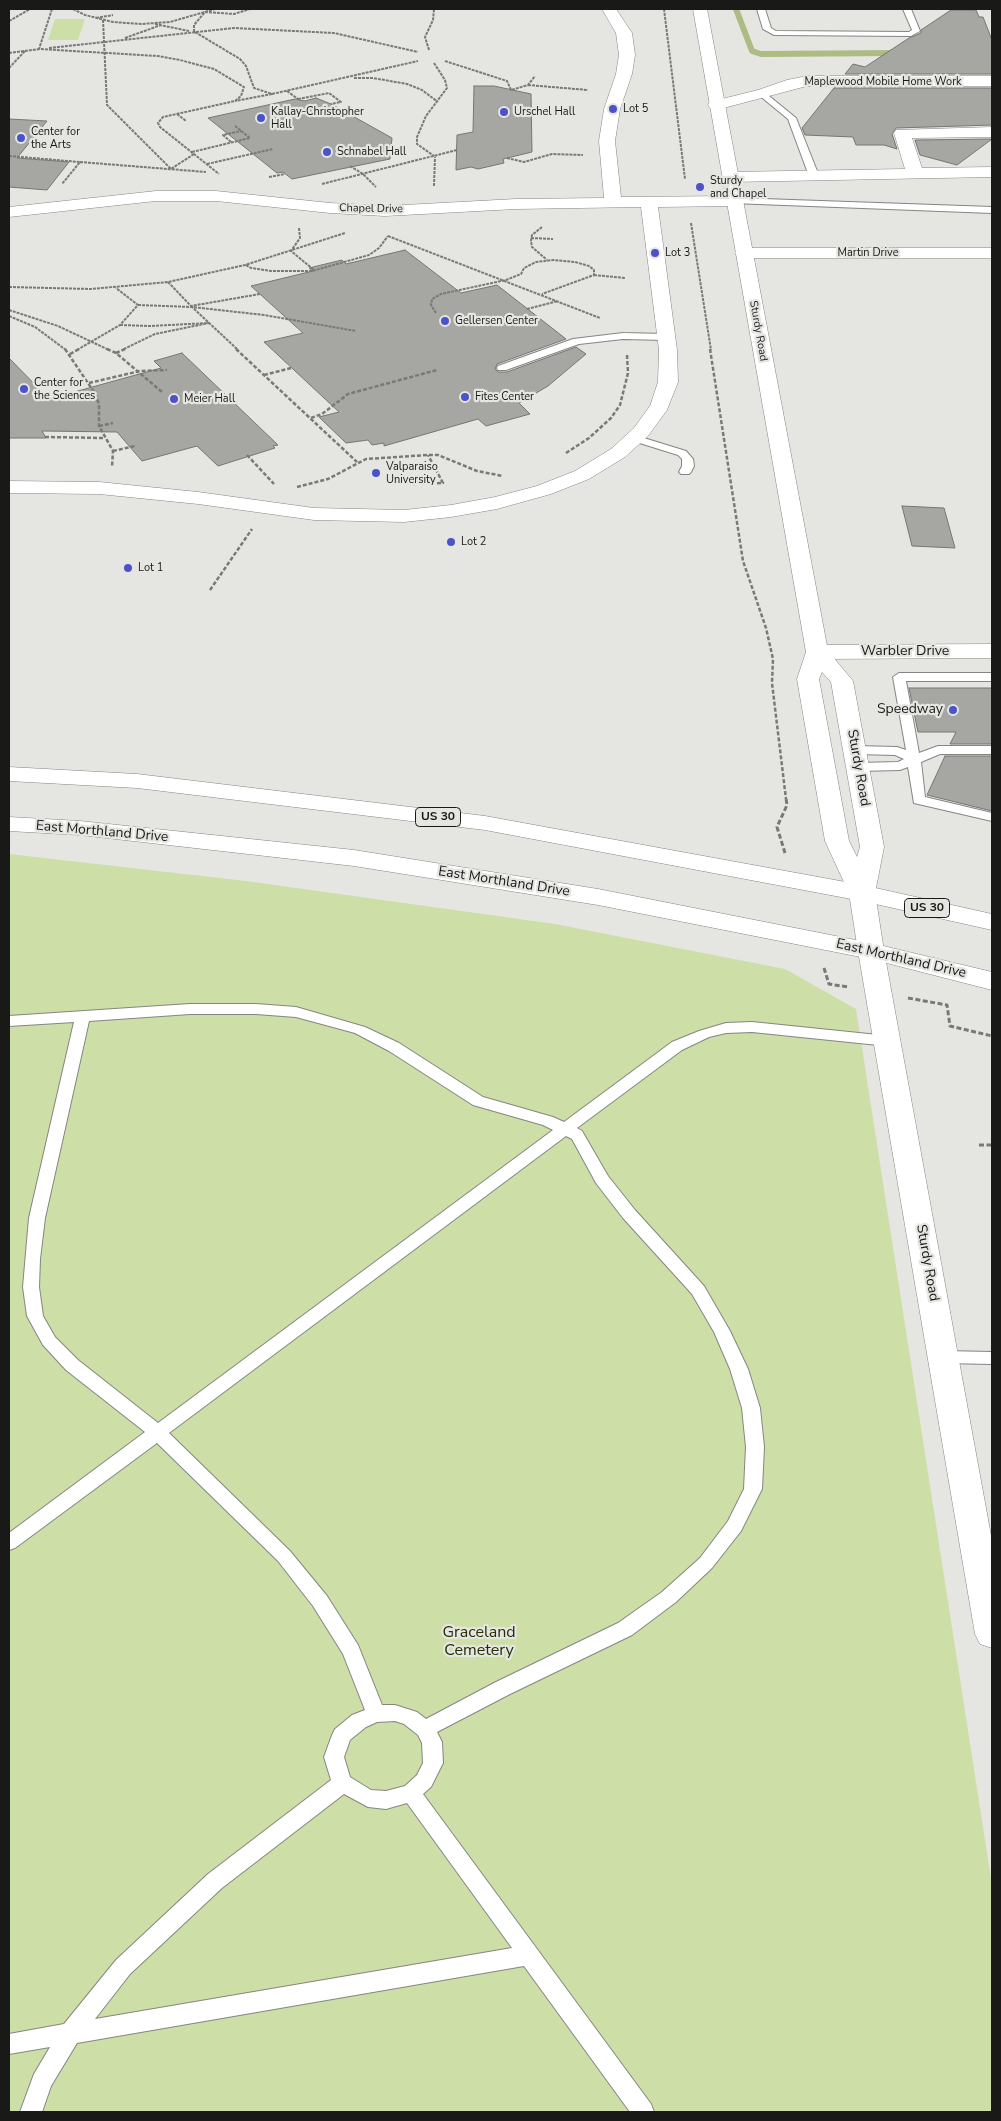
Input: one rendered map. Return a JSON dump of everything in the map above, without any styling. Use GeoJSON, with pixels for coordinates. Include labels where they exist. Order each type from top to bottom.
{"type":"FeatureCollection","features":[{"type":"Feature","properties":{"kind":"main road"},"geometry":{"type":"LineString","coordinates":[[609,9],[624,33],[627,55],[624,74],[612,109],[607,141],[613,202]]}},
{"type":"Feature","properties":{"kind":"main road","name":"Sturdy Road"},"geometry":{"type":"LineString","coordinates":[[700,9],[817,652],[808,679],[837,841],[862,893],[992,1634]]}},
{"type":"Feature","properties":{"kind":"main road","name":"Maplewood Mobile Home Work"},"geometry":{"type":"LineString","coordinates":[[716,105],[763,94],[793,83],[807,81],[992,81]]}},
{"type":"Feature","properties":{"kind":"main road"},"geometry":{"type":"LineString","coordinates":[[915,174],[902,133],[992,132]]}},
{"type":"Feature","properties":{"kind":"main road"},"geometry":{"type":"LineString","coordinates":[[730,177],[992,172]]}},
{"type":"Feature","properties":{"kind":"main road","name":"Chapel Drive"},"geometry":{"type":"LineString","coordinates":[[9,212],[156,196],[245,199],[330,208],[385,211],[613,202],[734,202]]}},
{"type":"Feature","properties":{"kind":"main road"},"geometry":{"type":"LineString","coordinates":[[9,487],[99,488],[314,514],[404,516],[451,511],[488,504],[544,490],[582,475],[618,453],[634,438],[660,406],[668,382],[666,337],[649,202]]}},
{"type":"Feature","properties":{"kind":"main road","name":"Martin Drive"},"geometry":{"type":"LineString","coordinates":[[744,253],[992,254]]}},
{"type":"Feature","properties":{"kind":"main road","name":"Warbler Drive"},"geometry":{"type":"LineString","coordinates":[[817,652],[992,651]]}},
{"type":"Feature","properties":{"kind":"main road","name":"Sturdy Road"},"geometry":{"type":"LineString","coordinates":[[817,652],[842,681],[857,758],[872,847],[862,893]]}},
{"type":"Feature","properties":{"kind":"main road","name":"US 30"},"geometry":{"type":"LineString","coordinates":[[9,774],[137,781],[485,823],[862,893],[992,922]]}},
{"type":"Feature","properties":{"kind":"main road","name":"East Morthland Drive"},"geometry":{"type":"LineString","coordinates":[[9,824],[80,828],[354,858],[598,897],[871,951],[992,980]]}},
{"type":"Feature","properties":{"kind":"lane"},"geometry":{"type":"LineString","coordinates":[[761,9],[767,30],[774,34],[912,34],[916,31],[908,9]]}},
{"type":"Feature","properties":{"kind":"lane"},"geometry":{"type":"LineString","coordinates":[[763,94],[792,118],[814,176]]}},
{"type":"Feature","properties":{"kind":"lane"},"geometry":{"type":"LineString","coordinates":[[734,202],[835,203],[992,210]]}},
{"type":"Feature","properties":{"kind":"lane"},"geometry":{"type":"LineString","coordinates":[[502,368],[577,341],[623,336],[666,337]]}},
{"type":"Feature","properties":{"kind":"lane"},"geometry":{"type":"LineString","coordinates":[[634,438],[682,453],[687,459],[688,466],[685,472]]}},
{"type":"Feature","properties":{"kind":"lane"},"geometry":{"type":"LineString","coordinates":[[992,677],[899,678],[914,759],[919,800],[992,817]]}},
{"type":"Feature","properties":{"kind":"lane"},"geometry":{"type":"LineString","coordinates":[[857,758],[900,766],[938,750],[992,750]]}},
{"type":"Feature","properties":{"kind":"lane"},"geometry":{"type":"LineString","coordinates":[[9,1020],[190,1009],[256,1009],[296,1012],[360,1030],[394,1047],[478,1101],[566,1129],[577,1135],[602,1179],[629,1214],[698,1290],[722,1331],[739,1369],[752,1408],[755,1448],[753,1489],[735,1526],[706,1563],[669,1597],[625,1629],[503,1688],[425,1729]]}},
{"type":"Feature","properties":{"kind":"lane"},"geometry":{"type":"LineString","coordinates":[[82,1017],[37,1218],[31,1287],[35,1316],[49,1342],[72,1365],[158,1433],[284,1556],[320,1601],[351,1651],[376,1714]]}},
{"type":"Feature","properties":{"kind":"lane"},"geometry":{"type":"LineString","coordinates":[[9,1543],[676,1046],[726,1028],[752,1027],[888,1042]]}},
{"type":"Feature","properties":{"kind":"lane"},"geometry":{"type":"LineString","coordinates":[[944,1357],[992,1358]]}},
{"type":"Feature","properties":{"kind":"lane"},"geometry":{"type":"LineString","coordinates":[[395,1713],[410,1718],[425,1729],[432,1742],[433,1762],[424,1781],[411,1793],[386,1800],[368,1798],[343,1783],[338,1774],[334,1757],[342,1735],[358,1721],[376,1714],[395,1713]]}},
{"type":"Feature","properties":{"kind":"lane"},"geometry":{"type":"LineString","coordinates":[[31,2112],[42,2081],[70,2034],[123,1968],[215,1881],[343,1783]]}},
{"type":"Feature","properties":{"kind":"lane"},"geometry":{"type":"LineString","coordinates":[[411,1793],[643,2112]]}},
{"type":"Feature","properties":{"kind":"lane"},"geometry":{"type":"LineString","coordinates":[[9,2044],[529,1955]]}},
{"type":"Feature","properties":{"kind":"path"},"geometry":{"type":"LineString","coordinates":[[9,21],[30,9]]}},
{"type":"Feature","properties":{"kind":"path"},"geometry":{"type":"LineString","coordinates":[[39,49],[52,9]]}},
{"type":"Feature","properties":{"kind":"path"},"geometry":{"type":"LineString","coordinates":[[73,9],[95,18],[126,24],[170,22]]}},
{"type":"Feature","properties":{"kind":"path"},"geometry":{"type":"LineString","coordinates":[[119,40],[215,9]]}},
{"type":"Feature","properties":{"kind":"path"},"geometry":{"type":"LineString","coordinates":[[205,12],[234,14],[250,9]]}},
{"type":"Feature","properties":{"kind":"path"},"geometry":{"type":"LineString","coordinates":[[429,50],[424,37],[433,20],[434,9]]}},
{"type":"Feature","properties":{"kind":"path"},"geometry":{"type":"LineString","coordinates":[[664,9],[686,188]]}},
{"type":"Feature","properties":{"kind":"path"},"geometry":{"type":"LineString","coordinates":[[194,32],[194,25],[205,12]]}},
{"type":"Feature","properties":{"kind":"path"},"geometry":{"type":"LineString","coordinates":[[95,18],[113,15]]}},
{"type":"Feature","properties":{"kind":"path"},"geometry":{"type":"LineString","coordinates":[[103,20],[107,105],[171,169]]}},
{"type":"Feature","properties":{"kind":"path"},"geometry":{"type":"LineString","coordinates":[[155,24],[194,32],[240,59],[246,66],[254,88]]}},
{"type":"Feature","properties":{"kind":"path"},"geometry":{"type":"LineString","coordinates":[[9,53],[234,28],[313,31],[384,43],[418,52]]}},
{"type":"Feature","properties":{"kind":"path"},"geometry":{"type":"LineString","coordinates":[[39,49],[180,60],[214,69],[244,87],[272,94]]}},
{"type":"Feature","properties":{"kind":"path"},"geometry":{"type":"LineString","coordinates":[[9,68],[25,51]]}},
{"type":"Feature","properties":{"kind":"path"},"geometry":{"type":"LineString","coordinates":[[445,60],[507,81],[511,90],[528,85],[588,90]]}},
{"type":"Feature","properties":{"kind":"path"},"geometry":{"type":"LineString","coordinates":[[245,199],[232,183],[160,127],[158,123],[163,117],[418,61]]}},
{"type":"Feature","properties":{"kind":"path"},"geometry":{"type":"LineString","coordinates":[[434,63],[445,80],[447,88],[426,116],[416,137],[417,144],[435,157]]}},
{"type":"Feature","properties":{"kind":"path"},"geometry":{"type":"LineString","coordinates":[[528,85],[535,76]]}},
{"type":"Feature","properties":{"kind":"path"},"geometry":{"type":"LineString","coordinates":[[349,77],[373,78],[407,84],[422,90],[438,102]]}},
{"type":"Feature","properties":{"kind":"path"},"geometry":{"type":"LineString","coordinates":[[235,101],[241,96],[244,87]]}},
{"type":"Feature","properties":{"kind":"path"},"geometry":{"type":"LineString","coordinates":[[286,91],[299,100],[329,93],[341,102],[331,104]]}},
{"type":"Feature","properties":{"kind":"path"},"geometry":{"type":"LineString","coordinates":[[176,114],[186,121]]}},
{"type":"Feature","properties":{"kind":"path"},"geometry":{"type":"LineString","coordinates":[[171,169],[192,153],[250,138],[235,126]]}},
{"type":"Feature","properties":{"kind":"path"},"geometry":{"type":"LineString","coordinates":[[231,142],[223,135],[242,131]]}},
{"type":"Feature","properties":{"kind":"path"},"geometry":{"type":"LineString","coordinates":[[207,164],[273,149]]}},
{"type":"Feature","properties":{"kind":"path"},"geometry":{"type":"LineString","coordinates":[[315,185],[435,157],[457,150]]}},
{"type":"Feature","properties":{"kind":"path"},"geometry":{"type":"LineString","coordinates":[[507,158],[524,162],[552,154],[608,155]]}},
{"type":"Feature","properties":{"kind":"path"},"geometry":{"type":"LineString","coordinates":[[9,156],[217,172]]}},
{"type":"Feature","properties":{"kind":"path"},"geometry":{"type":"LineString","coordinates":[[434,194],[435,157]]}},
{"type":"Feature","properties":{"kind":"path"},"geometry":{"type":"LineString","coordinates":[[59,188],[80,162]]}},
{"type":"Feature","properties":{"kind":"path"},"geometry":{"type":"LineString","coordinates":[[350,166],[363,174],[380,190]]}},
{"type":"Feature","properties":{"kind":"path"},"geometry":{"type":"LineString","coordinates":[[690,217],[743,561],[766,628],[773,659],[773,692],[787,805],[776,827]]}},
{"type":"Feature","properties":{"kind":"path"},"geometry":{"type":"LineString","coordinates":[[545,220],[542,228],[532,235],[531,238],[532,247],[548,261]]}},
{"type":"Feature","properties":{"kind":"path"},"geometry":{"type":"LineString","coordinates":[[9,287],[54,289],[115,287],[168,282],[245,265],[346,233]]}},
{"type":"Feature","properties":{"kind":"path"},"geometry":{"type":"LineString","coordinates":[[245,265],[251,268],[271,271],[314,270],[351,262],[369,254],[378,248],[388,236],[603,319]]}},
{"type":"Feature","properties":{"kind":"path"},"geometry":{"type":"LineString","coordinates":[[531,238],[553,238]]}},
{"type":"Feature","properties":{"kind":"path"},"geometry":{"type":"LineString","coordinates":[[291,251],[314,270]]}},
{"type":"Feature","properties":{"kind":"path"},"geometry":{"type":"LineString","coordinates":[[436,313],[431,305],[432,299],[440,294],[506,280],[521,274],[524,268],[530,265],[548,261],[575,262],[589,266],[594,270],[594,275]]}},
{"type":"Feature","properties":{"kind":"path"},"geometry":{"type":"LineString","coordinates":[[542,294],[594,275],[625,278]]}},
{"type":"Feature","properties":{"kind":"path"},"geometry":{"type":"LineString","coordinates":[[168,282],[191,306],[357,462]]}},
{"type":"Feature","properties":{"kind":"path"},"geometry":{"type":"LineString","coordinates":[[115,287],[138,305],[191,306],[264,315],[356,331]]}},
{"type":"Feature","properties":{"kind":"path"},"geometry":{"type":"LineString","coordinates":[[191,306],[260,294]]}},
{"type":"Feature","properties":{"kind":"path"},"geometry":{"type":"LineString","coordinates":[[527,309],[558,301]]}},
{"type":"Feature","properties":{"kind":"path"},"geometry":{"type":"LineString","coordinates":[[70,354],[94,342],[120,325],[138,305]]}},
{"type":"Feature","properties":{"kind":"path"},"geometry":{"type":"LineString","coordinates":[[9,310],[58,326],[116,353],[140,371],[162,392]]}},
{"type":"Feature","properties":{"kind":"path"},"geometry":{"type":"LineString","coordinates":[[9,316],[35,327],[56,341],[70,354],[99,404],[99,426],[112,451],[112,467],[120,468]]}},
{"type":"Feature","properties":{"kind":"path"},"geometry":{"type":"LineString","coordinates":[[120,325],[182,326],[209,323]]}},
{"type":"Feature","properties":{"kind":"path"},"geometry":{"type":"LineString","coordinates":[[116,353],[156,334],[209,323]]}},
{"type":"Feature","properties":{"kind":"path"},"geometry":{"type":"LineString","coordinates":[[559,458],[589,438],[611,418],[620,405],[628,373],[627,353]]}},
{"type":"Feature","properties":{"kind":"path"},"geometry":{"type":"LineString","coordinates":[[264,375],[291,368]]}},
{"type":"Feature","properties":{"kind":"path"},"geometry":{"type":"LineString","coordinates":[[88,383],[140,371],[167,370]]}},
{"type":"Feature","properties":{"kind":"path"},"geometry":{"type":"LineString","coordinates":[[311,418],[322,414],[348,394],[437,370]]}},
{"type":"Feature","properties":{"kind":"path"},"geometry":{"type":"LineString","coordinates":[[99,426],[113,423]]}},
{"type":"Feature","properties":{"kind":"path"},"geometry":{"type":"LineString","coordinates":[[45,436],[104,438]]}},
{"type":"Feature","properties":{"kind":"path"},"geometry":{"type":"LineString","coordinates":[[112,451],[135,446]]}},
{"type":"Feature","properties":{"kind":"path"},"geometry":{"type":"LineString","coordinates":[[247,455],[276,486],[268,486]]}},
{"type":"Feature","properties":{"kind":"path"},"geometry":{"type":"LineString","coordinates":[[413,484],[442,483],[428,455]]}},
{"type":"Feature","properties":{"kind":"path"},"geometry":{"type":"LineString","coordinates":[[210,590],[282,487],[309,485],[328,479],[366,458],[438,455],[477,471],[503,476]]}},
{"type":"Feature","properties":{"kind":"path"},"geometry":{"type":"LineString","coordinates":[[947,1005],[950,1026],[992,1036]]}},
{"type":"Feature","properties":{"kind":"path"},"geometry":{"type":"LineString","coordinates":[[979,1145],[992,1145]]}},
{"type":"Feature","properties":{"kind":"green space"},"geometry":{"type":"Polygon","coordinates":[[[55,19],[85,19],[78,40],[48,40],[55,19]]]}},
{"type":"Feature","properties":{"kind":"green space","name":"Graceland Cemetery"},"geometry":{"type":"Polygon","coordinates":[[[9,854],[246,881],[555,924],[785,969],[856,1009],[992,1885],[992,2112],[9,2112],[9,854]]]}},
{"type":"Feature","properties":{"kind":"building"},"geometry":{"type":"Polygon","coordinates":[[[951,10],[976,10],[979,17],[983,17],[992,40],[992,74],[845,74],[853,64],[865,67],[909,38],[921,33],[921,30],[951,10]]]}},
{"type":"Feature","properties":{"kind":"building","name":"Urschel Hall"},"geometry":{"type":"Polygon","coordinates":[[[474,86],[494,86],[531,94],[532,152],[503,159],[504,163],[478,169],[471,167],[456,170],[457,135],[473,132],[474,86]]]}},
{"type":"Feature","properties":{"kind":"building"},"geometry":{"type":"Polygon","coordinates":[[[834,88],[992,88],[992,125],[896,128],[892,134],[897,149],[884,145],[856,145],[853,137],[805,135],[802,128],[834,88]]]}},
{"type":"Feature","properties":{"kind":"building"},"geometry":{"type":"Polygon","coordinates":[[[316,98],[331,104],[392,138],[390,159],[292,179],[283,172],[277,173],[208,118],[295,99],[305,101],[316,98]]]}},
{"type":"Feature","properties":{"kind":"building","name":"Center for the Arts"},"geometry":{"type":"Polygon","coordinates":[[[9,119],[47,121],[17,158],[69,162],[47,190],[9,187],[9,119]]]}},
{"type":"Feature","properties":{"kind":"building"},"geometry":{"type":"Polygon","coordinates":[[[992,139],[957,165],[920,155],[915,140],[992,139]]]}},
{"type":"Feature","properties":{"kind":"building"},"geometry":{"type":"Polygon","coordinates":[[[405,250],[461,293],[497,285],[566,339],[497,364],[495,369],[498,372],[507,372],[576,347],[586,354],[548,386],[519,403],[530,414],[486,426],[478,419],[384,446],[384,443],[372,445],[368,440],[346,443],[319,417],[339,412],[264,342],[303,333],[251,286],[313,271],[309,268],[342,260],[346,264],[405,250]]]}},
{"type":"Feature","properties":{"kind":"building","name":"Meier Hall"},"geometry":{"type":"Polygon","coordinates":[[[182,353],[278,445],[273,446],[275,448],[218,466],[197,446],[142,461],[117,432],[42,431],[46,438],[9,438],[9,358],[49,399],[161,368],[154,361],[182,353]]]}},
{"type":"Feature","properties":{"kind":"building"},"geometry":{"type":"Polygon","coordinates":[[[902,506],[944,508],[955,548],[912,546],[902,506]]]}},
{"type":"Feature","properties":{"kind":"building","name":"Speedway"},"geometry":{"type":"Polygon","coordinates":[[[909,688],[992,688],[992,744],[950,744],[956,732],[918,732],[909,688]]]}},
{"type":"Feature","properties":{"kind":"building","name":"Speedway"},"geometry":{"type":"Polygon","coordinates":[[[945,756],[992,756],[992,811],[927,795],[945,756]]]}},
{"type":"Feature","properties":{"kind":"waterway"},"geometry":{"type":"LineString","coordinates":[[736,9],[752,51],[761,54],[898,53]]}},
{"type":"Feature","properties":{"kind":"place","name":"Lot 5"},"geometry":{"type":"Point","coordinates":[613,109]}},
{"type":"Feature","properties":{"kind":"place","name":"Urschel Hall"},"geometry":{"type":"Point","coordinates":[504,112]}},
{"type":"Feature","properties":{"kind":"place","name":"Kallay-Christopher Hall"},"geometry":{"type":"Point","coordinates":[261,118]}},
{"type":"Feature","properties":{"kind":"place","name":"Center for the Arts"},"geometry":{"type":"Point","coordinates":[21,138]}},
{"type":"Feature","properties":{"kind":"place","name":"Schnabel Hall"},"geometry":{"type":"Point","coordinates":[327,152]}},
{"type":"Feature","properties":{"kind":"place","name":"Sturdy and Chapel"},"geometry":{"type":"Point","coordinates":[700,187]}},
{"type":"Feature","properties":{"kind":"place","name":"Lot 3"},"geometry":{"type":"Point","coordinates":[655,253]}},
{"type":"Feature","properties":{"kind":"place","name":"Gellersen Center"},"geometry":{"type":"Point","coordinates":[445,321]}},
{"type":"Feature","properties":{"kind":"place","name":"Center for the Sciences"},"geometry":{"type":"Point","coordinates":[24,389]}},
{"type":"Feature","properties":{"kind":"place","name":"Fites Center"},"geometry":{"type":"Point","coordinates":[465,397]}},
{"type":"Feature","properties":{"kind":"place","name":"Meier Hall"},"geometry":{"type":"Point","coordinates":[174,399]}},
{"type":"Feature","properties":{"kind":"place","name":"Valparaiso University"},"geometry":{"type":"Point","coordinates":[376,473]}},
{"type":"Feature","properties":{"kind":"place","name":"Lot 2"},"geometry":{"type":"Point","coordinates":[451,542]}},
{"type":"Feature","properties":{"kind":"place","name":"Lot 1"},"geometry":{"type":"Point","coordinates":[128,568]}},
{"type":"Feature","properties":{"kind":"place","name":"Speedway"},"geometry":{"type":"Point","coordinates":[953,710]}}]}
